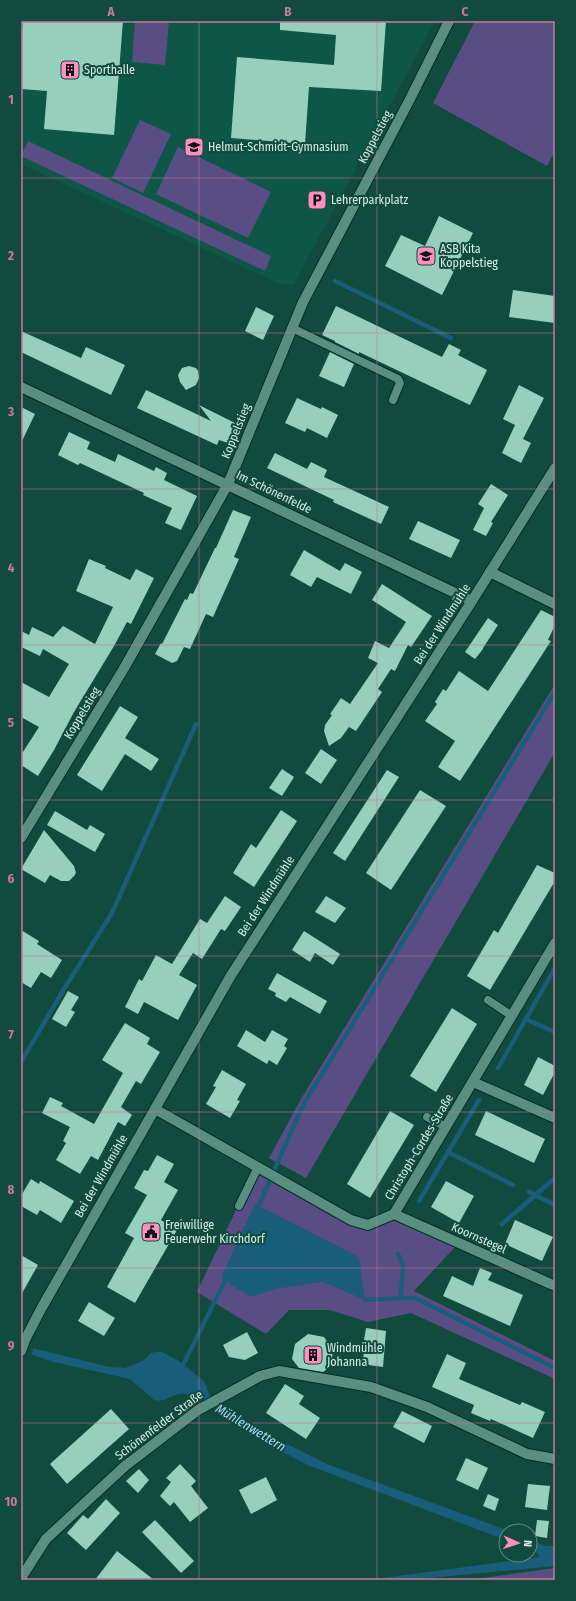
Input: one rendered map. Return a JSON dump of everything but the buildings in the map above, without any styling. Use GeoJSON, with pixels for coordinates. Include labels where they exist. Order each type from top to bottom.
{"type":"FeatureCollection","features":[{"type":"Feature","properties":{"kind":"street","name":"Koppelstieg"},"geometry":{"type":"LineString","coordinates":[[21,838],[123,670],[228,484],[292,328],[321,266],[409,101],[449,21]]}},
{"type":"Feature","properties":{"kind":"street","name":"Im Schönenfelde"},"geometry":{"type":"LineString","coordinates":[[21,387],[472,601]]}},
{"type":"Feature","properties":{"kind":"street","name":"Bei der Windmühle"},"geometry":{"type":"LineString","coordinates":[[21,1351],[40,1309],[230,977],[472,601],[555,468]]}},
{"type":"Feature","properties":{"kind":"street"},"geometry":{"type":"LineString","coordinates":[[490,572],[555,604]]}},
{"type":"Feature","properties":{"kind":"street","name":"Christoph-Cordes-Straße"},"geometry":{"type":"LineString","coordinates":[[155,1109],[351,1220],[368,1225],[394,1214],[554,946]]}},
{"type":"Feature","properties":{"kind":"street"},"geometry":{"type":"LineString","coordinates":[[473,1082],[555,1118]]}},
{"type":"Feature","properties":{"kind":"street","name":"Koornstegel"},"geometry":{"type":"LineString","coordinates":[[394,1214],[553,1286]]}},
{"type":"Feature","properties":{"kind":"street","name":"Schönenfelder Straße"},"geometry":{"type":"LineString","coordinates":[[22,1579],[46,1540],[125,1466],[198,1410],[260,1376],[279,1371],[371,1387],[427,1407],[527,1454],[555,1458]]}},
{"type":"Feature","properties":{"kind":"lane"},"geometry":{"type":"LineString","coordinates":[[292,328],[398,380],[400,383],[394,400]]}},
{"type":"Feature","properties":{"kind":"lane"},"geometry":{"type":"LineString","coordinates":[[488,1000],[512,1016]]}},
{"type":"Feature","properties":{"kind":"lane"},"geometry":{"type":"LineString","coordinates":[[427,1117],[446,1127]]}},
{"type":"Feature","properties":{"kind":"lane"},"geometry":{"type":"LineString","coordinates":[[239,1206],[258,1167]]}},
{"type":"Feature","properties":{"kind":"shaded area","name":"Helmut-Schmidt-Gymnasium"},"geometry":{"type":"Polygon","coordinates":[[[21,21],[435,21],[294,284],[280,284],[21,164],[21,21]]]}},
{"type":"Feature","properties":{"kind":"shaded area"},"geometry":{"type":"Polygon","coordinates":[[[135,21],[169,21],[165,65],[132,62],[135,21]]]}},
{"type":"Feature","properties":{"kind":"shaded area"},"geometry":{"type":"Polygon","coordinates":[[[475,21],[555,21],[555,151],[547,166],[433,103],[475,21]]]}},
{"type":"Feature","properties":{"kind":"shaded area"},"geometry":{"type":"Polygon","coordinates":[[[140,120],[171,134],[143,193],[112,178],[140,120]]]}},
{"type":"Feature","properties":{"kind":"shaded area"},"geometry":{"type":"Polygon","coordinates":[[[28,141],[271,256],[265,271],[21,156],[28,141]]]}},
{"type":"Feature","properties":{"kind":"shaded area"},"geometry":{"type":"Polygon","coordinates":[[[178,147],[271,192],[248,238],[156,194],[178,147]]]}},
{"type":"Feature","properties":{"kind":"shaded area"},"geometry":{"type":"Polygon","coordinates":[[[555,684],[555,752],[306,1178],[269,1158],[301,1099],[555,684]]]}},
{"type":"Feature","properties":{"kind":"shaded area"},"geometry":{"type":"Polygon","coordinates":[[[254,1172],[350,1225],[370,1230],[393,1220],[455,1247],[414,1291],[555,1361],[555,1379],[411,1313],[368,1322],[330,1310],[289,1310],[266,1334],[197,1292],[254,1172]]]}},
{"type":"Feature","properties":{"kind":"shaded area"},"geometry":{"type":"Polygon","coordinates":[[[555,1568],[555,1580],[469,1580],[555,1568]]]}},
{"type":"Feature","properties":{"kind":"water"},"geometry":{"type":"Polygon","coordinates":[[[255,1204],[359,1257],[365,1300],[323,1282],[275,1289],[251,1297],[225,1281],[222,1275],[255,1204]]]}},
{"type":"Feature","properties":{"kind":"water","name":"Mühlenwettern"},"geometry":{"type":"Polygon","coordinates":[[[21,1343],[36,1349],[110,1367],[125,1368],[143,1361],[151,1353],[162,1352],[179,1361],[204,1381],[209,1394],[231,1412],[267,1434],[327,1464],[498,1527],[498,1537],[310,1466],[275,1448],[203,1399],[179,1394],[157,1401],[130,1379],[54,1362],[21,1351],[21,1343]]]}},
{"type":"Feature","properties":{"kind":"water"},"geometry":{"type":"Polygon","coordinates":[[[538,1543],[545,1546],[555,1546],[555,1566],[409,1580],[368,1580],[498,1563],[538,1563],[538,1557],[540,1557],[538,1554],[538,1543]]]}},
{"type":"Feature","properties":{"kind":"pier"},"geometry":{"type":"Polygon","coordinates":[[[21,1341],[34,1346],[31,1357],[21,1353],[21,1341]]]}},
{"type":"Feature","properties":{"kind":"waterway"},"geometry":{"type":"LineString","coordinates":[[335,281],[451,338]]}},
{"type":"Feature","properties":{"kind":"waterway"},"geometry":{"type":"LineString","coordinates":[[259,1205],[302,1107],[555,692]]}},
{"type":"Feature","properties":{"kind":"waterway"},"geometry":{"type":"LineString","coordinates":[[21,1062],[64,989],[112,913],[196,724]]}},
{"type":"Feature","properties":{"kind":"waterway"},"geometry":{"type":"LineString","coordinates":[[498,1068],[555,968]]}},
{"type":"Feature","properties":{"kind":"waterway"},"geometry":{"type":"LineString","coordinates":[[525,1019],[555,1032]]}},
{"type":"Feature","properties":{"kind":"waterway"},"geometry":{"type":"LineString","coordinates":[[479,1100],[448,1152],[513,1185]]}},
{"type":"Feature","properties":{"kind":"waterway"},"geometry":{"type":"LineString","coordinates":[[419,1201],[448,1152]]}},
{"type":"Feature","properties":{"kind":"waterway"},"geometry":{"type":"LineString","coordinates":[[502,1224],[555,1178]]}},
{"type":"Feature","properties":{"kind":"waterway"},"geometry":{"type":"LineString","coordinates":[[529,1192],[555,1205]]}},
{"type":"Feature","properties":{"kind":"waterway"},"geometry":{"type":"LineString","coordinates":[[365,1300],[401,1298],[403,1265],[398,1254]]}},
{"type":"Feature","properties":{"kind":"waterway"},"geometry":{"type":"LineString","coordinates":[[181,1369],[225,1281]]}},
{"type":"Feature","properties":{"kind":"waterway"},"geometry":{"type":"LineString","coordinates":[[401,1298],[415,1298],[555,1368]]}},
{"type":"Feature","properties":{"kind":"place","name":"Sporthalle"},"geometry":{"type":"Point","coordinates":[70,70]}},
{"type":"Feature","properties":{"kind":"place","name":"Helmut-Schmidt-Gymnasium"},"geometry":{"type":"Point","coordinates":[194,147]}},
{"type":"Feature","properties":{"kind":"place","name":"Lehrerparkplatz"},"geometry":{"type":"Point","coordinates":[317,200]}},
{"type":"Feature","properties":{"kind":"place","name":"ASB Kita Koppelstieg"},"geometry":{"type":"Point","coordinates":[426,256]}},
{"type":"Feature","properties":{"kind":"place","name":"Freiwillige Feuerwehr Kirchdorf"},"geometry":{"type":"Point","coordinates":[151,1232]}},
{"type":"Feature","properties":{"kind":"place","name":"Windmühle Johanna"},"geometry":{"type":"Point","coordinates":[313,1355]}}]}
